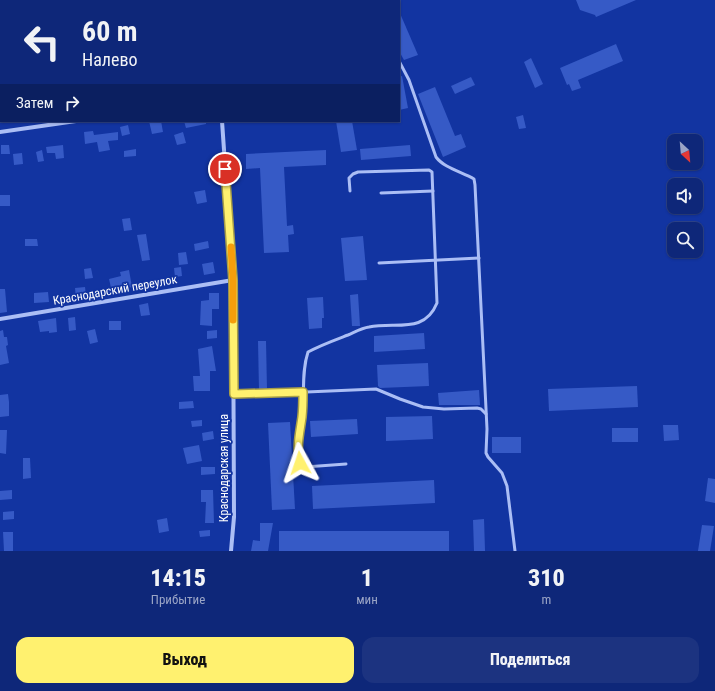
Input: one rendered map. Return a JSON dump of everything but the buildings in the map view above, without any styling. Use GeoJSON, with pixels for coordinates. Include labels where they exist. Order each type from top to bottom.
{"type":"FeatureCollection","features":[{"type":"Feature","properties":{"kind":"street"},"geometry":{"type":"LineString","coordinates":[[0,132],[67,122]]}},
{"type":"Feature","properties":{"kind":"street","name":"Краснодарская улица"},"geometry":{"type":"LineString","coordinates":[[222,122],[233,280],[234,517],[231,551]]}},
{"type":"Feature","properties":{"kind":"street","name":"Краснодарский переулок"},"geometry":{"type":"LineString","coordinates":[[0,319],[233,280]]}},
{"type":"Feature","properties":{"kind":"lane"},"geometry":{"type":"LineString","coordinates":[[400,63],[409,80],[436,157],[443,164],[474,179],[486,414],[486,453],[502,473],[507,486],[515,551]]}},
{"type":"Feature","properties":{"kind":"lane"},"geometry":{"type":"LineString","coordinates":[[346,464],[305,467],[300,463],[298,456],[299,431],[302,417],[305,361],[308,352],[369,326],[413,324],[424,320],[433,312],[437,303],[432,172],[429,170],[358,172],[349,178],[350,191]]}},
{"type":"Feature","properties":{"kind":"lane"},"geometry":{"type":"LineString","coordinates":[[381,193],[433,191]]}},
{"type":"Feature","properties":{"kind":"lane"},"geometry":{"type":"LineString","coordinates":[[379,263],[479,258]]}},
{"type":"Feature","properties":{"kind":"lane"},"geometry":{"type":"LineString","coordinates":[[234,394],[376,389],[424,407],[444,409],[477,408],[481,409],[486,414]]}},
{"type":"Feature","properties":{"kind":"slow traffic"},"geometry":{"type":"LineString","coordinates":[[231,247],[233,320]]}},
{"type":"Feature","properties":{"kind":"route"},"geometry":{"type":"LineString","coordinates":[[225,169],[233,280],[234,394],[303,392],[302,417],[299,431],[298,456],[300,463]]}}]}
